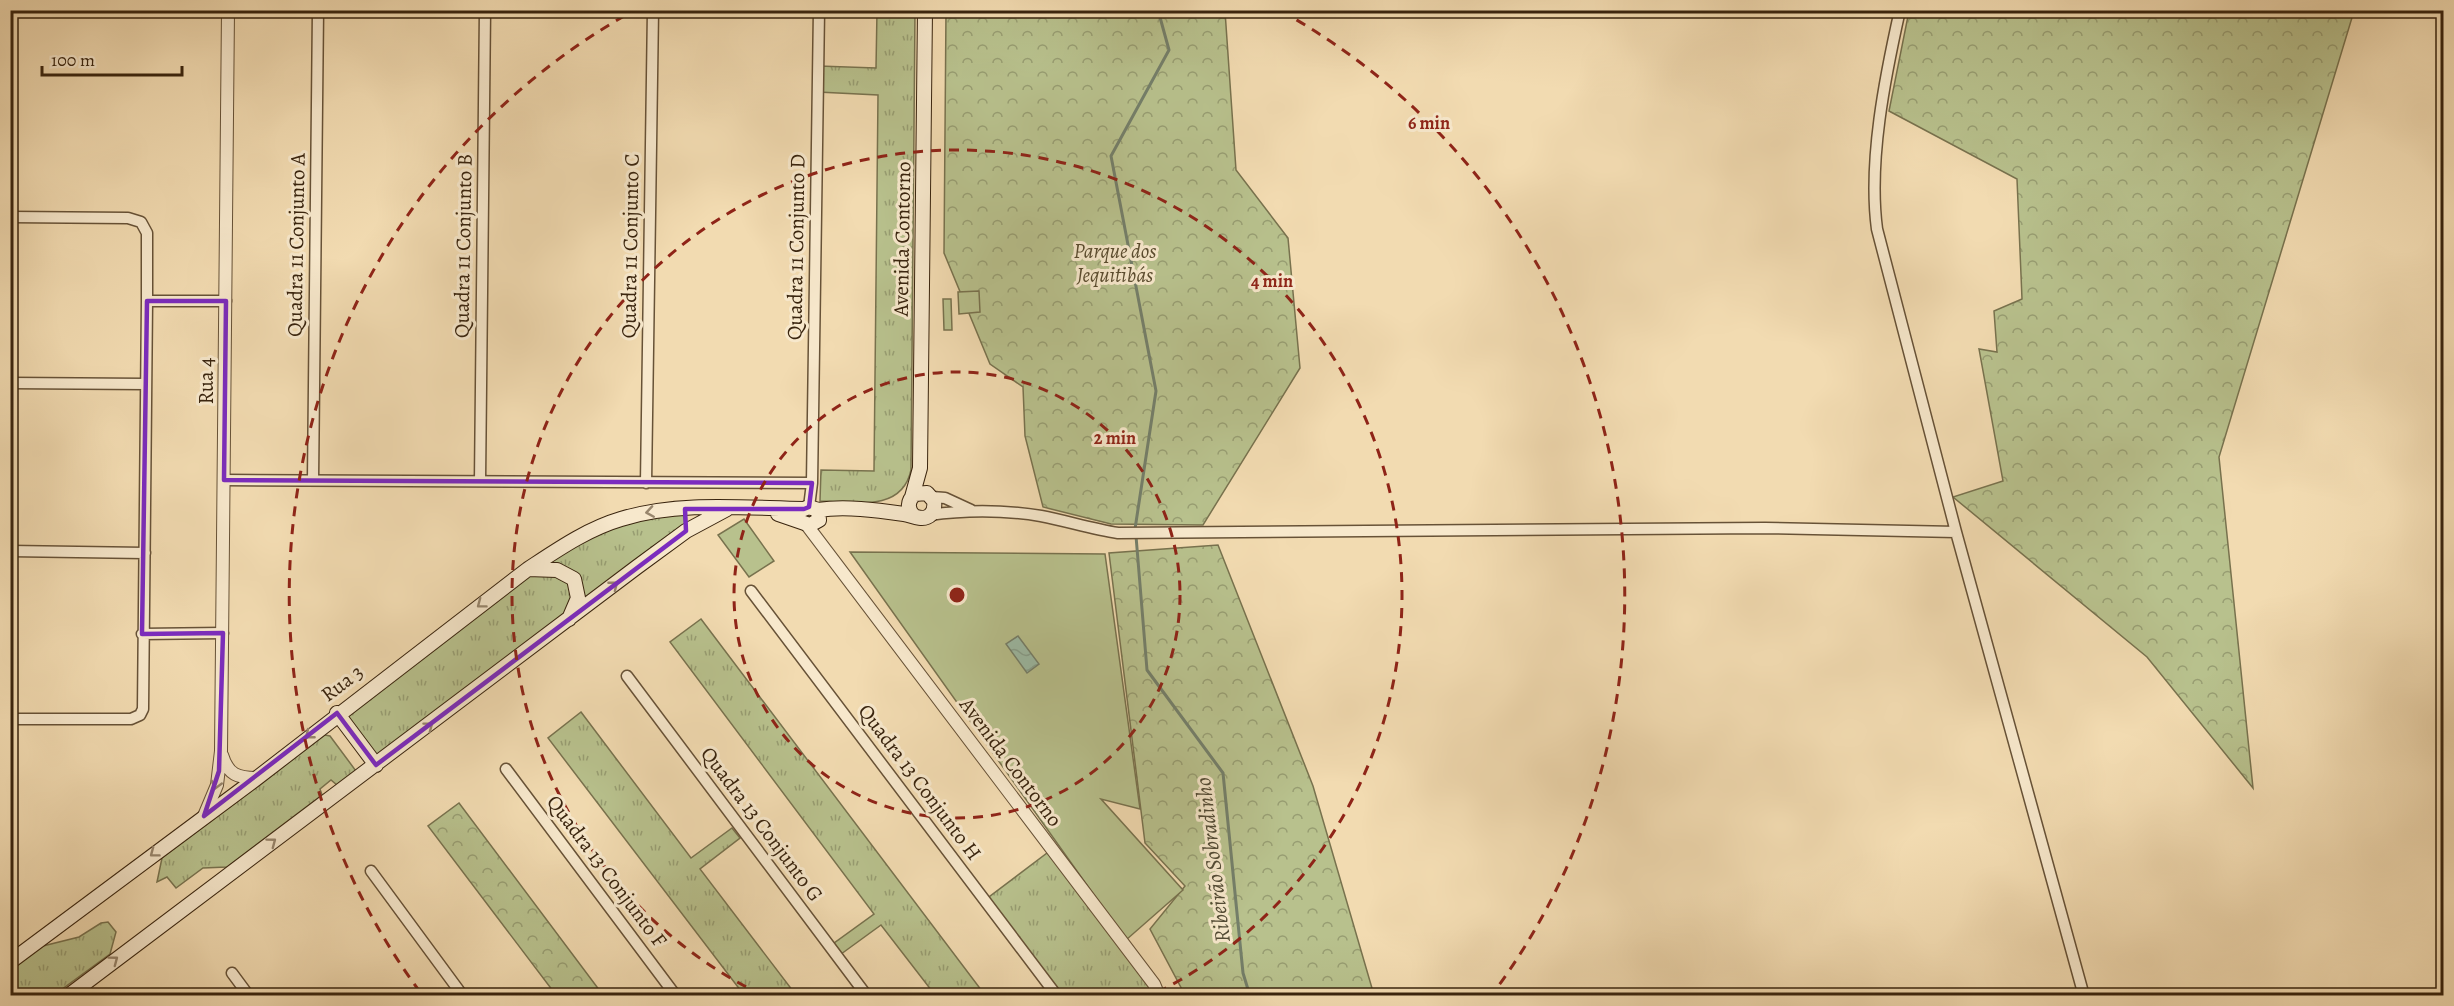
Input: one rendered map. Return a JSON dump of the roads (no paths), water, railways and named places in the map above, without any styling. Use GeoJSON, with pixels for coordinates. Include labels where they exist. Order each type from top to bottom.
{"type":"FeatureCollection","features":[{"type":"Feature","properties":{"kind":"main road","name":"Avenida Contorno"},"geometry":{"type":"LineString","coordinates":[[911,499],[920,468],[925,10]]}},
{"type":"Feature","properties":{"kind":"main road","name":"Avenida Contorno"},"geometry":{"type":"LineString","coordinates":[[920,468],[931,496]]}},
{"type":"Feature","properties":{"kind":"main road"},"geometry":{"type":"LineString","coordinates":[[811,516],[864,510],[922,518],[932,515],[934,505],[931,496],[923,492],[888,512]]}},
{"type":"Feature","properties":{"kind":"main road"},"geometry":{"type":"LineString","coordinates":[[911,499],[909,509],[914,516]]}},
{"type":"Feature","properties":{"kind":"main road"},"geometry":{"type":"LineString","coordinates":[[68,996],[686,531],[729,507]]}},
{"type":"Feature","properties":{"kind":"main road","name":"Rua 3"},"geometry":{"type":"LineString","coordinates":[[10,962],[257,778],[337,713],[528,569],[562,547],[620,519],[678,509],[729,507],[811,516]]}},
{"type":"Feature","properties":{"kind":"main road"},"geometry":{"type":"LineString","coordinates":[[678,509],[685,516],[686,531]]}},
{"type":"Feature","properties":{"kind":"main road"},"geometry":{"type":"LineString","coordinates":[[528,569],[557,570],[567,573],[574,579],[578,598],[568,621]]}},
{"type":"Feature","properties":{"kind":"main road"},"geometry":{"type":"LineString","coordinates":[[337,713],[376,765]]}},
{"type":"Feature","properties":{"kind":"street","name":"Rua 4"},"geometry":{"type":"LineString","coordinates":[[204,816],[217,785],[221,751],[228,10]]}},
{"type":"Feature","properties":{"kind":"street","name":"Quadra 11 Conjunto A"},"geometry":{"type":"LineString","coordinates":[[313,480],[318,10]]}},
{"type":"Feature","properties":{"kind":"street","name":"Quadra 11 Conjunto B"},"geometry":{"type":"LineString","coordinates":[[480,481],[485,10]]}},
{"type":"Feature","properties":{"kind":"street","name":"Quadra 11 Conjunto C"},"geometry":{"type":"LineString","coordinates":[[646,483],[653,10]]}},
{"type":"Feature","properties":{"kind":"street","name":"Quadra 11 Conjunto D"},"geometry":{"type":"LineString","coordinates":[[811,516],[819,10]]}},
{"type":"Feature","properties":{"kind":"street"},"geometry":{"type":"LineString","coordinates":[[1900,10],[1888,62],[1872,194],[1886,269],[2084,996]]}},
{"type":"Feature","properties":{"kind":"street"},"geometry":{"type":"LineString","coordinates":[[10,217],[128,218],[141,222],[147,233],[143,709],[140,715],[131,719],[10,719]]}},
{"type":"Feature","properties":{"kind":"street"},"geometry":{"type":"LineString","coordinates":[[147,302],[226,301]]}},
{"type":"Feature","properties":{"kind":"street"},"geometry":{"type":"LineString","coordinates":[[10,383],[146,384]]}},
{"type":"Feature","properties":{"kind":"street"},"geometry":{"type":"LineString","coordinates":[[224,480],[812,483]]}},
{"type":"Feature","properties":{"kind":"street"},"geometry":{"type":"LineString","coordinates":[[931,496],[945,498],[971,510]]}},
{"type":"Feature","properties":{"kind":"street"},"geometry":{"type":"LineString","coordinates":[[932,515],[971,510],[1040,516],[1091,530],[1118,533],[1743,528],[1956,532]]}},
{"type":"Feature","properties":{"kind":"street","name":"Avenida Contorno"},"geometry":{"type":"LineString","coordinates":[[811,516],[827,555],[1154,984],[1159,996]]}},
{"type":"Feature","properties":{"kind":"street"},"geometry":{"type":"LineString","coordinates":[[10,551],[145,553]]}},
{"type":"Feature","properties":{"kind":"street","name":"Quadra 13 Conjunto H"},"geometry":{"type":"LineString","coordinates":[[751,591],[1057,996]]}},
{"type":"Feature","properties":{"kind":"street"},"geometry":{"type":"LineString","coordinates":[[142,634],[223,633]]}},
{"type":"Feature","properties":{"kind":"street","name":"Quadra 13 Conjunto G"},"geometry":{"type":"LineString","coordinates":[[627,676],[867,996]]}},
{"type":"Feature","properties":{"kind":"street"},"geometry":{"type":"LineString","coordinates":[[221,751],[230,772],[238,777],[257,778]]}},
{"type":"Feature","properties":{"kind":"street","name":"Quadra 13 Conjunto F"},"geometry":{"type":"LineString","coordinates":[[506,769],[676,996]]}},
{"type":"Feature","properties":{"kind":"street"},"geometry":{"type":"LineString","coordinates":[[371,871],[463,996]]}},
{"type":"Feature","properties":{"kind":"street"},"geometry":{"type":"LineString","coordinates":[[232,973],[249,996]]}},
{"type":"Feature","properties":{"kind":"water"},"geometry":{"type":"Polygon","coordinates":[[[1018,636],[1039,664],[1027,673],[1006,644],[1018,636]]]}},
{"type":"Feature","properties":{"kind":"waterway","name":"Ribeirão Sobradinho"},"geometry":{"type":"LineString","coordinates":[[1135,529],[1156,391],[1111,156],[1169,50],[1158,10]]}},
{"type":"Feature","properties":{"kind":"waterway","name":"Ribeirão Sobradinho"},"geometry":{"type":"LineString","coordinates":[[1136,536],[1147,670],[1223,773],[1243,973],[1250,996]]}},
{"type":"Feature","properties":{"kind":"park label","name":"Parque dos Jequitibás"},"geometry":{"type":"Point","coordinates":[1115,263]}}]}
